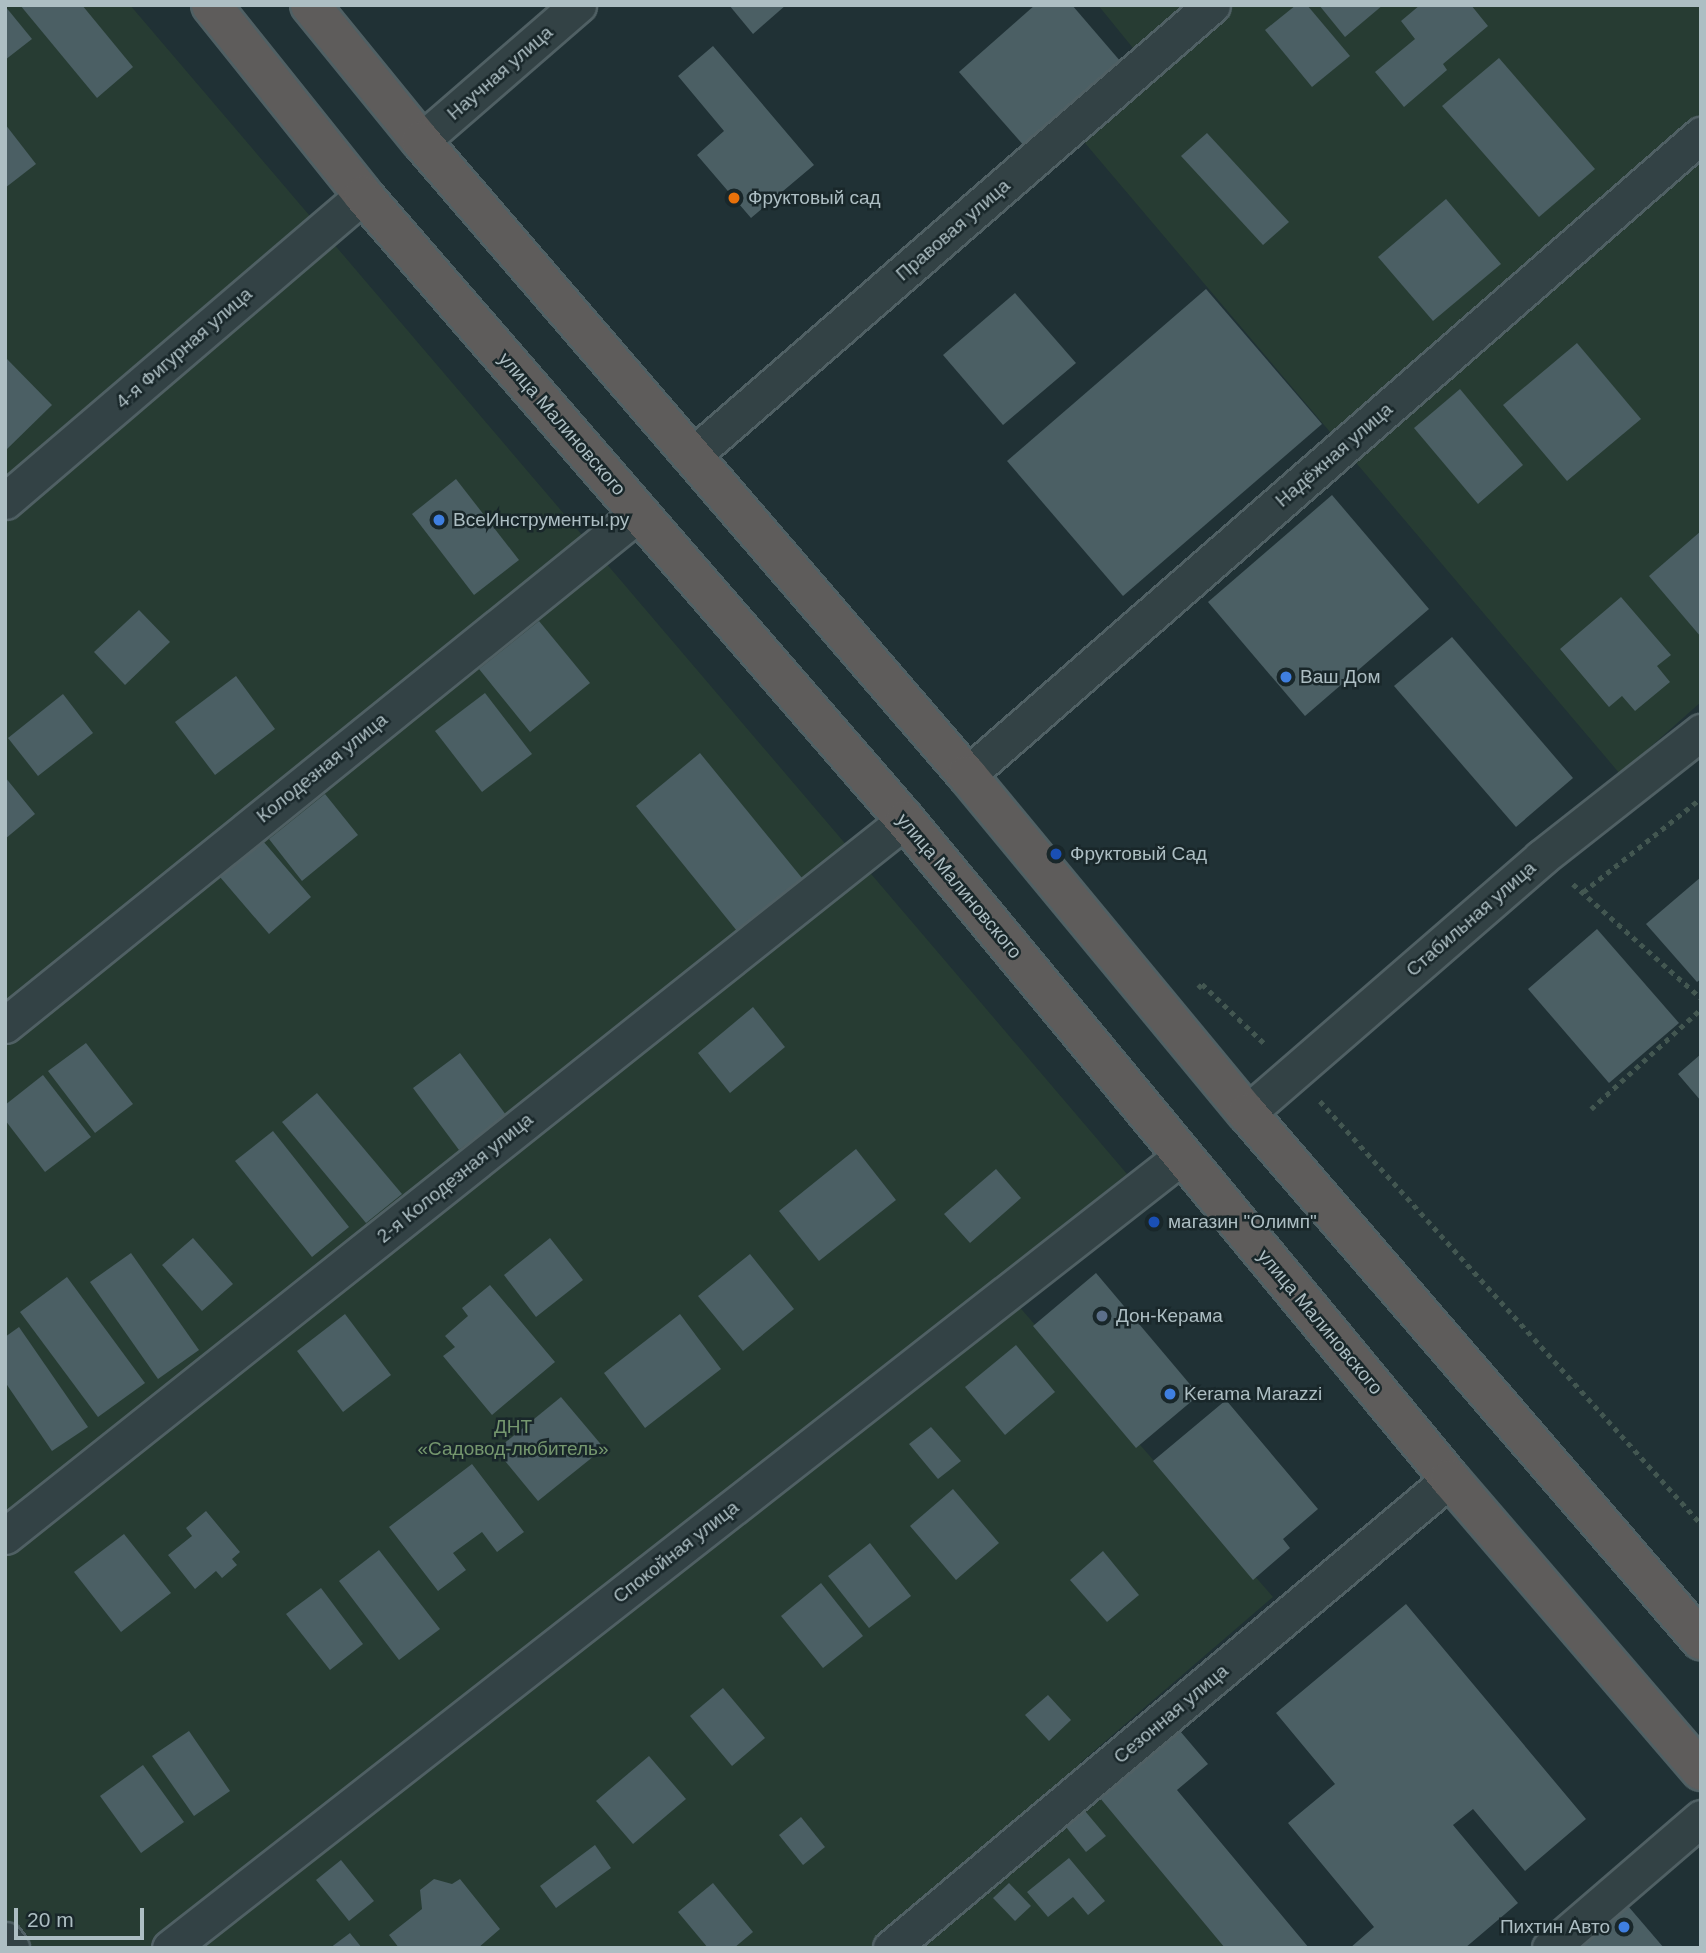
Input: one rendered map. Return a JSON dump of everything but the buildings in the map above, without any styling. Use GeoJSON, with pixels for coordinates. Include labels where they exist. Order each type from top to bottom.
{"type":"FeatureCollection","features":[{"type":"Feature","properties":{"kind":"highway","name":"улица Малиновского"},"geometry":{"type":"LineString","coordinates":[[211,5],[363,195],[905,820],[1450,1479],[1701,1771]]}},
{"type":"Feature","properties":{"kind":"highway"},"geometry":{"type":"LineString","coordinates":[[310,5],[421,141],[967,775],[1247,1113],[1701,1640]]}},
{"type":"Feature","properties":{"kind":"street","name":"Научная улица"},"geometry":{"type":"LineString","coordinates":[[421,141],[579,5]]}},
{"type":"Feature","properties":{"kind":"street","name":"Правовая улица"},"geometry":{"type":"LineString","coordinates":[[694,455],[1212,5]]}},
{"type":"Feature","properties":{"kind":"street","name":"Надёжная улица"},"geometry":{"type":"LineString","coordinates":[[967,775],[1701,135]]}},
{"type":"Feature","properties":{"kind":"street","name":"4-я Фигурная улица"},"geometry":{"type":"LineString","coordinates":[[5,501],[363,195]]}},
{"type":"Feature","properties":{"kind":"street","name":"Колодезная улица"},"geometry":{"type":"LineString","coordinates":[[5,1025],[639,513]]}},
{"type":"Feature","properties":{"kind":"street","name":"Стабильная улица"},"geometry":{"type":"LineString","coordinates":[[1247,1113],[1541,858],[1701,732]]}},
{"type":"Feature","properties":{"kind":"street","name":"2-я Колодезная улица"},"geometry":{"type":"LineString","coordinates":[[5,1536],[905,820]]}},
{"type":"Feature","properties":{"kind":"street","name":"Спокойная улица"},"geometry":{"type":"LineString","coordinates":[[170,1948],[1182,1156]]}},
{"type":"Feature","properties":{"kind":"street","name":"Сезонная улица"},"geometry":{"type":"LineString","coordinates":[[891,1948],[1450,1479]]}},
{"type":"Feature","properties":{"kind":"street"},"geometry":{"type":"LineString","coordinates":[[1550,1948],[1701,1818]]}},
{"type":"Feature","properties":{"kind":"street"},"geometry":{"type":"LineString","coordinates":[[5,1940],[11,1948]]}},
{"type":"Feature","properties":{"kind":"path"},"geometry":{"type":"LineString","coordinates":[[1583,892],[1701,798]]}},
{"type":"Feature","properties":{"kind":"path"},"geometry":{"type":"LineString","coordinates":[[1541,858],[1701,998]]}},
{"type":"Feature","properties":{"kind":"path"},"geometry":{"type":"LineString","coordinates":[[1165,1015],[1202,984],[1294,1073],[1701,1524]]}},
{"type":"Feature","properties":{"kind":"path"},"geometry":{"type":"LineString","coordinates":[[1591,1109],[1701,1009]]}},
{"type":"Feature","properties":{"kind":"green space","name":"ДНТ «Садовод-любитель»"},"geometry":{"type":"Polygon","coordinates":[[[5,5],[130,5],[1127,1174],[996,1280],[1273,1597],[1080,1763],[1237,1948],[5,1948],[5,5]]]}},
{"type":"Feature","properties":{"kind":"green space"},"geometry":{"type":"Polygon","coordinates":[[[1098,5],[1701,5],[1701,702],[1620,774],[1079,136],[1154,74],[1098,5]]]}},
{"type":"Feature","properties":{"kind":"place","name":"Фруктовый сад"},"geometry":{"type":"Point","coordinates":[734,198]}},
{"type":"Feature","properties":{"kind":"place","name":"ВсеИнструменты.ру"},"geometry":{"type":"Point","coordinates":[439,520]}},
{"type":"Feature","properties":{"kind":"place","name":"Ваш Дом"},"geometry":{"type":"Point","coordinates":[1286,677]}},
{"type":"Feature","properties":{"kind":"place","name":"Фруктовый Сад"},"geometry":{"type":"Point","coordinates":[1056,854]}},
{"type":"Feature","properties":{"kind":"place","name":"магазин \"Олимп\""},"geometry":{"type":"Point","coordinates":[1154,1222]}},
{"type":"Feature","properties":{"kind":"place","name":"Дон-Керама"},"geometry":{"type":"Point","coordinates":[1102,1316]}},
{"type":"Feature","properties":{"kind":"place","name":"Kerama Marazzi"},"geometry":{"type":"Point","coordinates":[1170,1394]}},
{"type":"Feature","properties":{"kind":"place","name":"Пихтин Авто"},"geometry":{"type":"Point","coordinates":[1624,1927]}}]}
